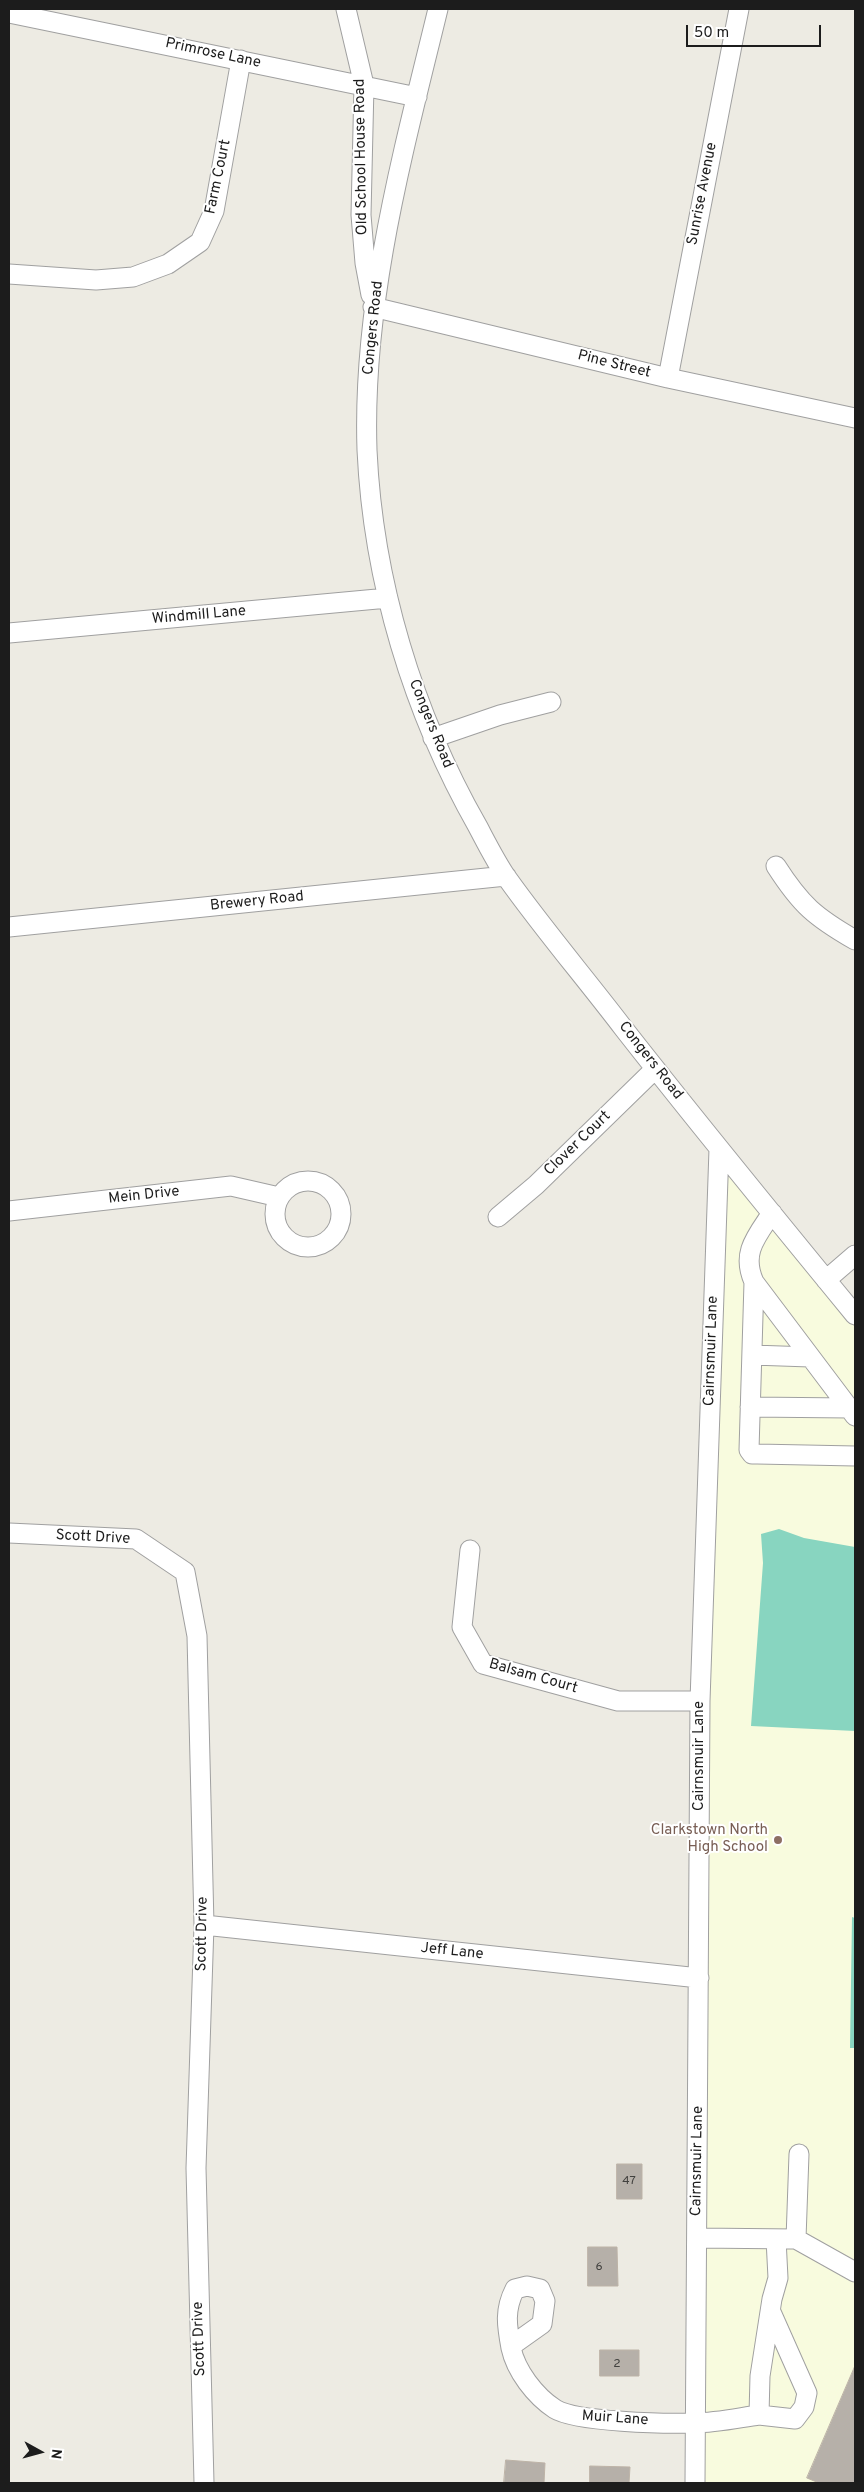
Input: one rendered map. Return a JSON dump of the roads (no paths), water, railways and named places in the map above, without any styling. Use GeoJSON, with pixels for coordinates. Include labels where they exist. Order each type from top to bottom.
{"type":"FeatureCollection","features":[{"type":"Feature","properties":{"kind":"street","name":"Old School House Road"},"geometry":{"type":"LineString","coordinates":[[346,9],[364,85],[362,215],[365,263],[373,307]]}},
{"type":"Feature","properties":{"kind":"street","name":"Congers Road"},"geometry":{"type":"LineString","coordinates":[[438,9],[417,97],[373,307],[368,381],[367,449],[374,526],[388,598],[407,667],[433,738],[468,809],[506,876],[655,1069],[855,1314]]}},
{"type":"Feature","properties":{"kind":"street","name":"Sunrise Avenue"},"geometry":{"type":"LineString","coordinates":[[668,378],[738,9]]}},
{"type":"Feature","properties":{"kind":"street","name":"Primrose Lane"},"geometry":{"type":"LineString","coordinates":[[9,13],[417,97]]}},
{"type":"Feature","properties":{"kind":"street","name":"Farm Court"},"geometry":{"type":"LineString","coordinates":[[9,274],[96,280],[132,277],[168,264],[200,242],[214,211],[240,60]]}},
{"type":"Feature","properties":{"kind":"street","name":"Pine Street"},"geometry":{"type":"LineString","coordinates":[[373,307],[668,378],[855,418]]}},
{"type":"Feature","properties":{"kind":"street","name":"Windmill Lane"},"geometry":{"type":"LineString","coordinates":[[9,633],[388,598]]}},
{"type":"Feature","properties":{"kind":"street"},"geometry":{"type":"LineString","coordinates":[[433,738],[500,715],[550,702]]}},
{"type":"Feature","properties":{"kind":"street"},"geometry":{"type":"LineString","coordinates":[[776,866],[797,898],[825,923],[855,940]]}},
{"type":"Feature","properties":{"kind":"street","name":"Brewery Road"},"geometry":{"type":"LineString","coordinates":[[9,927],[506,876]]}},
{"type":"Feature","properties":{"kind":"street","name":"Clover Court"},"geometry":{"type":"LineString","coordinates":[[498,1217],[536,1185],[655,1069]]}},
{"type":"Feature","properties":{"kind":"street","name":"Cairnsmuir Lane"},"geometry":{"type":"LineString","coordinates":[[696,2483],[700,1701],[719,1149]]}},
{"type":"Feature","properties":{"kind":"street","name":"Mein Drive"},"geometry":{"type":"LineString","coordinates":[[9,1211],[231,1186],[279,1197]]}},
{"type":"Feature","properties":{"kind":"street"},"geometry":{"type":"LineString","coordinates":[[772,1214],[750,1247],[748,1270],[754,1282],[852,1412]]}},
{"type":"Feature","properties":{"kind":"street"},"geometry":{"type":"LineString","coordinates":[[826,1280],[855,1255]]}},
{"type":"Feature","properties":{"kind":"street"},"geometry":{"type":"LineString","coordinates":[[754,1282],[749,1450],[752,1454],[855,1456]]}},
{"type":"Feature","properties":{"kind":"street"},"geometry":{"type":"LineString","coordinates":[[752,1355],[810,1357]]}},
{"type":"Feature","properties":{"kind":"street"},"geometry":{"type":"LineString","coordinates":[[750,1407],[852,1412]]}},
{"type":"Feature","properties":{"kind":"street","name":"Scott Drive"},"geometry":{"type":"LineString","coordinates":[[9,1533],[136,1539],[185,1572],[197,1636],[204,1925],[196,2168],[204,2483]]}},
{"type":"Feature","properties":{"kind":"street","name":"Balsam Court"},"geometry":{"type":"LineString","coordinates":[[470,1550],[462,1626],[483,1664],[618,1701],[700,1701]]}},
{"type":"Feature","properties":{"kind":"street","name":"Jeff Lane"},"geometry":{"type":"LineString","coordinates":[[204,1925],[699,1978]]}},
{"type":"Feature","properties":{"kind":"street"},"geometry":{"type":"LineString","coordinates":[[796,2239],[800,2154]]}},
{"type":"Feature","properties":{"kind":"street"},"geometry":{"type":"LineString","coordinates":[[697,2238],[796,2239],[855,2272]]}},
{"type":"Feature","properties":{"kind":"street"},"geometry":{"type":"LineString","coordinates":[[759,2415],[760,2376],[770,2312],[778,2278],[776,2239]]}},
{"type":"Feature","properties":{"kind":"street","name":"Muir Lane"},"geometry":{"type":"LineString","coordinates":[[511,2346],[513,2356],[531,2388],[555,2409],[580,2418],[695,2423],[759,2415],[795,2418],[804,2407],[807,2392],[770,2312]]}},
{"type":"Feature","properties":{"kind":"place","name":"Clarkstown North High School"},"geometry":{"type":"Point","coordinates":[778,1840]}}]}
